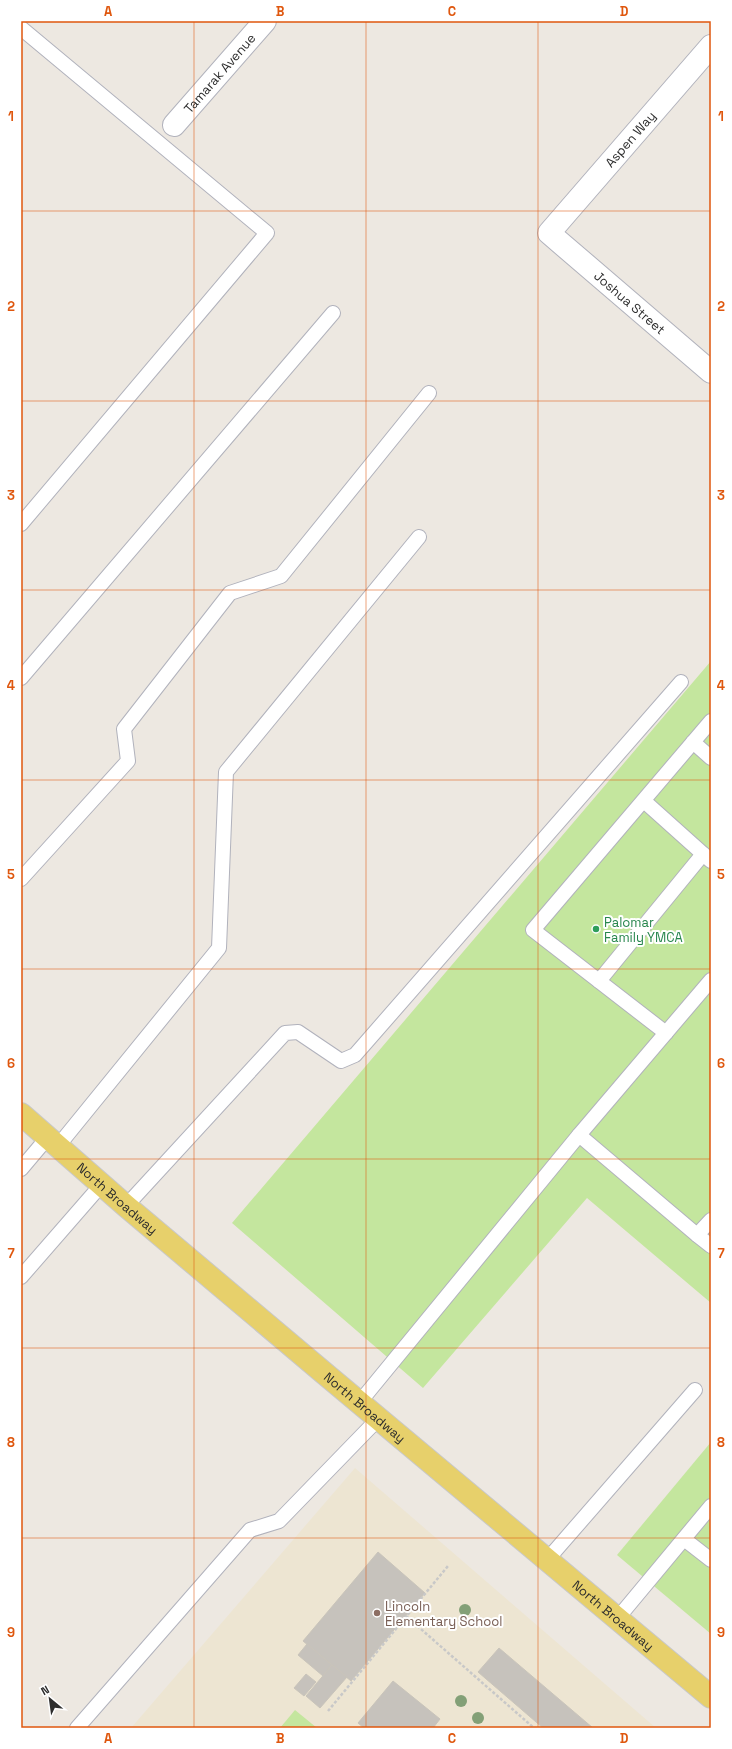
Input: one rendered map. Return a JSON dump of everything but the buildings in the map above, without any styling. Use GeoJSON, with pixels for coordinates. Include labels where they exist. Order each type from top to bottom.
{"type":"FeatureCollection","features":[{"type":"Feature","properties":{"kind":"main road","name":"North Broadway"},"geometry":{"type":"LineString","coordinates":[[21,1114],[126,1206],[359,1403],[711,1697]]}},
{"type":"Feature","properties":{"kind":"street","name":"Tamarak Avenue"},"geometry":{"type":"LineString","coordinates":[[174,125],[265,21]]}},
{"type":"Feature","properties":{"kind":"street","name":"Aspen Way"},"geometry":{"type":"LineString","coordinates":[[549,233],[711,46]]}},
{"type":"Feature","properties":{"kind":"street","name":"Joshua Street"},"geometry":{"type":"LineString","coordinates":[[549,233],[711,372]]}},
{"type":"Feature","properties":{"kind":"lane"},"geometry":{"type":"LineString","coordinates":[[21,28],[266,233],[21,524]]}},
{"type":"Feature","properties":{"kind":"lane"},"geometry":{"type":"LineString","coordinates":[[21,678],[333,313]]}},
{"type":"Feature","properties":{"kind":"lane"},"geometry":{"type":"LineString","coordinates":[[21,879],[128,761],[124,729],[230,593],[281,576],[429,393]]}},
{"type":"Feature","properties":{"kind":"lane"},"geometry":{"type":"LineString","coordinates":[[21,1169],[53,1142],[219,948],[226,772],[419,537]]}},
{"type":"Feature","properties":{"kind":"lane"},"geometry":{"type":"LineString","coordinates":[[126,1206],[285,1033],[298,1032],[341,1061],[355,1055],[681,682]]}},
{"type":"Feature","properties":{"kind":"lane"},"geometry":{"type":"LineString","coordinates":[[666,1033],[533,930],[711,721]]}},
{"type":"Feature","properties":{"kind":"lane"},"geometry":{"type":"LineString","coordinates":[[693,742],[711,758]]}},
{"type":"Feature","properties":{"kind":"lane"},"geometry":{"type":"LineString","coordinates":[[599,981],[707,857],[644,801]]}},
{"type":"Feature","properties":{"kind":"lane"},"geometry":{"type":"LineString","coordinates":[[359,1403],[579,1135],[711,980]]}},
{"type":"Feature","properties":{"kind":"lane"},"geometry":{"type":"LineString","coordinates":[[579,1135],[711,1246]]}},
{"type":"Feature","properties":{"kind":"lane"},"geometry":{"type":"LineString","coordinates":[[21,1277],[102,1184]]}},
{"type":"Feature","properties":{"kind":"lane"},"geometry":{"type":"LineString","coordinates":[[697,1234],[711,1220]]}},
{"type":"Feature","properties":{"kind":"lane"},"geometry":{"type":"LineString","coordinates":[[547,1560],[695,1390]]}},
{"type":"Feature","properties":{"kind":"lane"},"geometry":{"type":"LineString","coordinates":[[77,1728],[250,1530],[279,1521],[378,1419]]}},
{"type":"Feature","properties":{"kind":"lane"},"geometry":{"type":"LineString","coordinates":[[617,1619],[711,1506]]}},
{"type":"Feature","properties":{"kind":"lane"},"geometry":{"type":"LineString","coordinates":[[684,1539],[711,1560]]}},
{"type":"Feature","properties":{"kind":"path"},"geometry":{"type":"LineString","coordinates":[[328,1711],[448,1566]]}},
{"type":"Feature","properties":{"kind":"path"},"geometry":{"type":"LineString","coordinates":[[406,1616],[534,1728]]}},
{"type":"Feature","properties":{"kind":"shaded area","name":"Lincoln Elementary School"},"geometry":{"type":"Polygon","coordinates":[[[355,1468],[656,1728],[131,1728],[355,1468]]]}},
{"type":"Feature","properties":{"kind":"green space","name":"Palomar Family YMCA"},"geometry":{"type":"Polygon","coordinates":[[[711,661],[711,1303],[587,1198],[423,1388],[232,1223],[711,661]]]}},
{"type":"Feature","properties":{"kind":"green space"},"geometry":{"type":"Polygon","coordinates":[[[711,1442],[711,1634],[617,1555],[711,1442]]]}},
{"type":"Feature","properties":{"kind":"green space"},"geometry":{"type":"Polygon","coordinates":[[[295,1710],[317,1728],[280,1728],[295,1710]]]}},
{"type":"Feature","properties":{"kind":"place","name":"Palomar Family YMCA"},"geometry":{"type":"Point","coordinates":[596,929]}},
{"type":"Feature","properties":{"kind":"place","name":"Lincoln Elementary School"},"geometry":{"type":"Point","coordinates":[377,1613]}}]}
